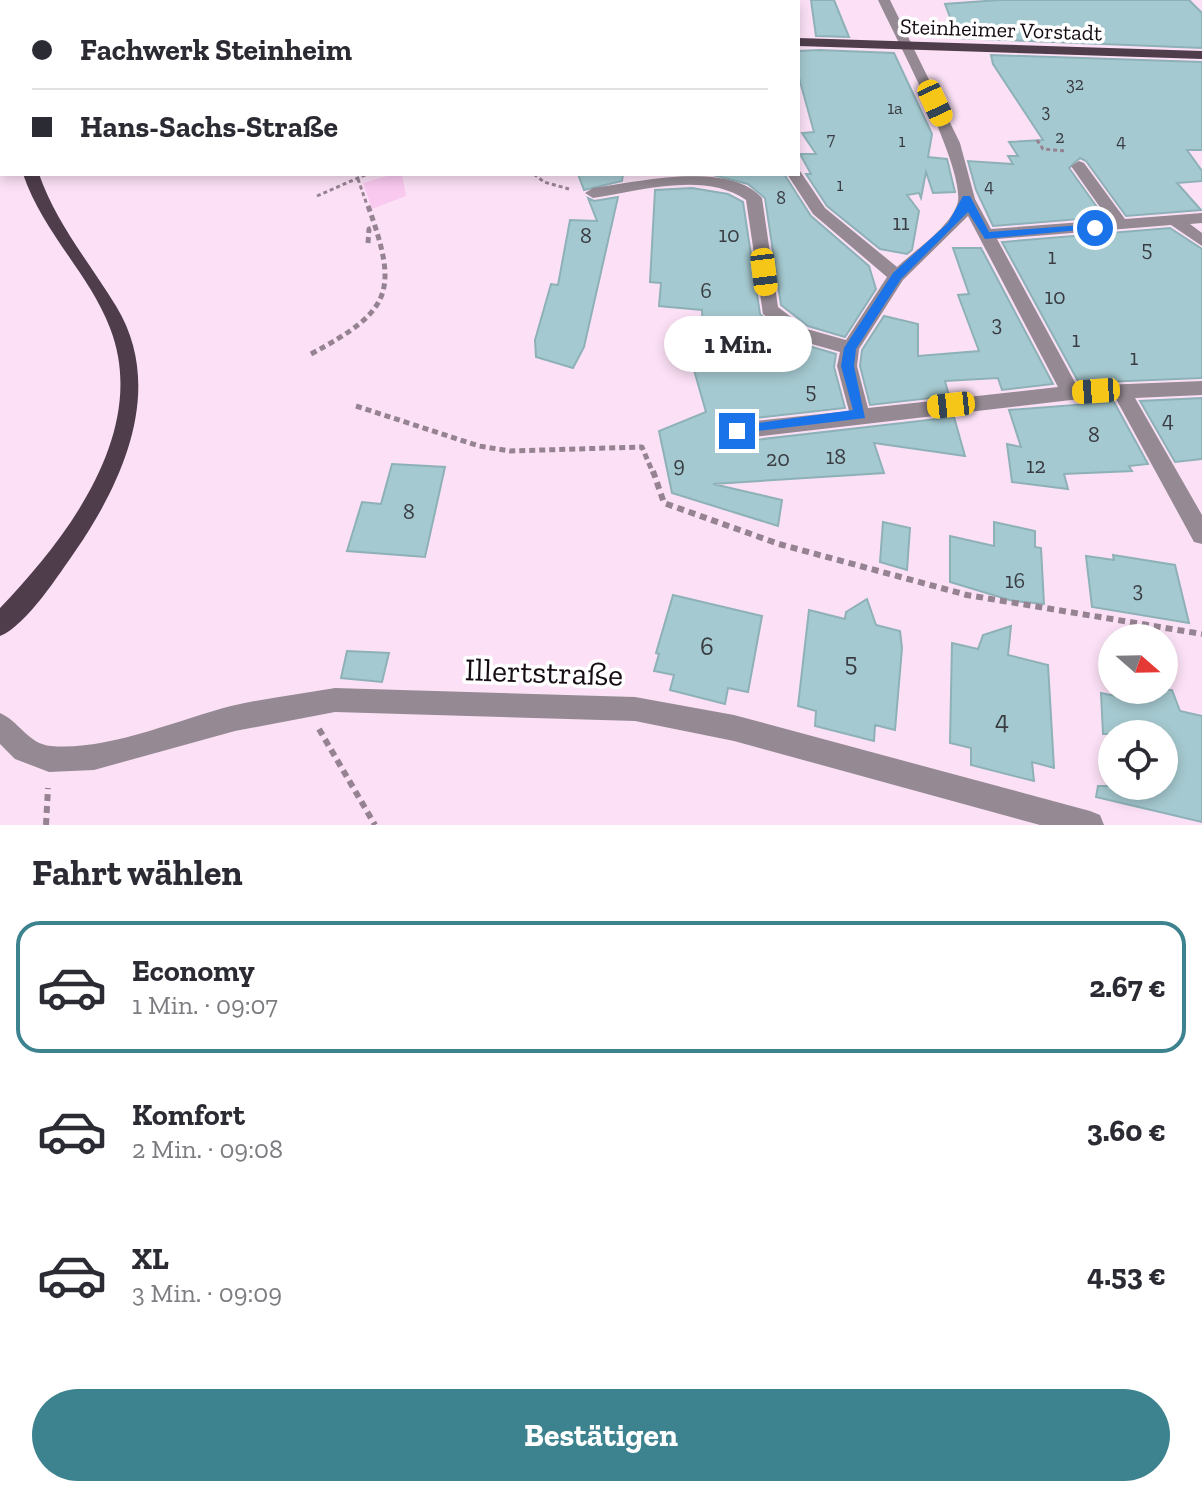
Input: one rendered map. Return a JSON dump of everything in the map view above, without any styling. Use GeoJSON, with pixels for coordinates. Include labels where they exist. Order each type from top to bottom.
{"type":"FeatureCollection","features":[{"type":"Feature","properties":{"kind":"main road","name":"Steinheimer Vorstadt"},"geometry":{"type":"LineString","coordinates":[[800,42],[1202,55]]}},
{"type":"Feature","properties":{"kind":"main road"},"geometry":{"type":"LineString","coordinates":[[0,625],[52,566],[97,497],[120,441],[129,390],[126,353],[118,326],[62,235],[32,176]]}},
{"type":"Feature","properties":{"kind":"street"},"geometry":{"type":"LineString","coordinates":[[884,0],[909,46],[957,157],[967,199],[1071,393]]}},
{"type":"Feature","properties":{"kind":"street"},"geometry":{"type":"LineString","coordinates":[[1079,166],[1122,226]]}},
{"type":"Feature","properties":{"kind":"street"},"geometry":{"type":"LineString","coordinates":[[796,176],[819,211],[897,276]]}},
{"type":"Feature","properties":{"kind":"street"},"geometry":{"type":"LineString","coordinates":[[593,193],[695,182],[748,191],[754,198],[769,310],[801,334],[850,348]]}},
{"type":"Feature","properties":{"kind":"street"},"geometry":{"type":"LineString","coordinates":[[860,414],[847,366],[850,348],[897,276],[951,225],[963,211],[967,199]]}},
{"type":"Feature","properties":{"kind":"street"},"geometry":{"type":"LineString","coordinates":[[985,235],[1202,218]]}},
{"type":"Feature","properties":{"kind":"street"},"geometry":{"type":"LineString","coordinates":[[1177,222],[1202,241]]}},
{"type":"Feature","properties":{"kind":"street"},"geometry":{"type":"LineString","coordinates":[[737,431],[860,414],[1071,393],[1202,388]]}},
{"type":"Feature","properties":{"kind":"street"},"geometry":{"type":"LineString","coordinates":[[1121,390],[1202,535]]}},
{"type":"Feature","properties":{"kind":"street","name":"Illertstraße"},"geometry":{"type":"LineString","coordinates":[[0,726],[12,741],[37,756],[49,759],[94,757],[235,718],[305,704],[383,700],[572,705],[672,714],[1090,825]]}},
{"type":"Feature","properties":{"kind":"path"},"geometry":{"type":"LineString","coordinates":[[317,196],[363,176]]}},
{"type":"Feature","properties":{"kind":"path"},"geometry":{"type":"LineString","coordinates":[[536,176],[544,182]]}},
{"type":"Feature","properties":{"kind":"path"},"geometry":{"type":"LineString","coordinates":[[311,354],[372,316],[378,305],[385,260],[358,179]]}},
{"type":"Feature","properties":{"kind":"path"},"geometry":{"type":"LineString","coordinates":[[368,243],[369,229],[374,227]]}},
{"type":"Feature","properties":{"kind":"path"},"geometry":{"type":"LineString","coordinates":[[356,406],[479,446],[510,451],[642,447],[649,455],[656,491],[664,503],[779,544],[967,595],[1202,634]]}},
{"type":"Feature","properties":{"kind":"path"},"geometry":{"type":"LineString","coordinates":[[305,704],[375,825]]}},
{"type":"Feature","properties":{"kind":"path"},"geometry":{"type":"LineString","coordinates":[[46,825],[47,804]]}},
{"type":"Feature","properties":{"kind":"shaded area"},"geometry":{"type":"Polygon","coordinates":[[[387,176],[402,176],[406,196],[372,209],[363,183],[387,176]]]}},
{"type":"Feature","properties":{"kind":"building"},"geometry":{"type":"Polygon","coordinates":[[[811,0],[834,0],[849,37],[816,36],[811,0]]]}},
{"type":"Feature","properties":{"kind":"building"},"geometry":{"type":"Polygon","coordinates":[[[999,0],[1189,0],[1202,13],[1202,48],[958,38],[945,4],[999,0]]]}},
{"type":"Feature","properties":{"kind":"building"},"geometry":{"type":"Polygon","coordinates":[[[800,51],[894,53],[932,134],[928,157],[947,159],[955,192],[933,193],[926,172],[921,198],[919,193],[907,195],[919,211],[912,250],[907,254],[880,249],[827,206],[806,174],[811,174],[800,154],[816,154],[802,133],[814,132],[800,81],[800,51]]]}},
{"type":"Feature","properties":{"kind":"building"},"geometry":{"type":"Polygon","coordinates":[[[991,55],[1202,62],[1202,150],[1187,150],[1202,171],[1202,181],[1177,183],[1201,210],[1126,216],[1086,161],[1080,158],[1069,168],[1104,217],[993,226],[976,190],[968,161],[1013,164],[1008,156],[1018,156],[1009,142],[1043,140],[993,64],[991,55]]]}},
{"type":"Feature","properties":{"kind":"building"},"geometry":{"type":"Polygon","coordinates":[[[579,176],[623,176],[622,181],[584,190],[579,176]]]}},
{"type":"Feature","properties":{"kind":"building"},"geometry":{"type":"Polygon","coordinates":[[[717,176],[785,176],[811,216],[869,266],[876,289],[845,337],[808,326],[781,305],[765,198],[748,184],[717,176]]]}},
{"type":"Feature","properties":{"kind":"building"},"geometry":{"type":"Polygon","coordinates":[[[692,188],[728,194],[743,202],[760,314],[792,341],[836,354],[834,367],[845,408],[736,420],[729,422],[724,430],[727,438],[737,442],[954,417],[965,456],[874,443],[884,473],[713,484],[782,500],[778,526],[672,493],[659,431],[706,412],[694,370],[704,370],[702,310],[659,306],[661,283],[650,282],[655,190],[692,188]]]}},
{"type":"Feature","properties":{"kind":"building"},"geometry":{"type":"Polygon","coordinates":[[[618,197],[584,347],[573,368],[536,357],[535,340],[551,284],[558,285],[570,220],[597,221],[588,198],[594,201],[618,197]]]}},
{"type":"Feature","properties":{"kind":"building"},"geometry":{"type":"Polygon","coordinates":[[[1170,228],[1202,249],[1202,378],[1079,383],[1002,242],[1170,228]]]}},
{"type":"Feature","properties":{"kind":"building"},"geometry":{"type":"Polygon","coordinates":[[[953,248],[981,248],[1053,384],[1002,390],[998,378],[945,381],[949,396],[870,405],[860,366],[862,350],[884,316],[918,324],[918,356],[979,351],[958,295],[969,294],[953,248]]]}},
{"type":"Feature","properties":{"kind":"building"},"geometry":{"type":"Polygon","coordinates":[[[1202,398],[1202,459],[1175,462],[1140,401],[1202,398]]]}},
{"type":"Feature","properties":{"kind":"building"},"geometry":{"type":"Polygon","coordinates":[[[1114,402],[1148,464],[1129,466],[1132,471],[1064,474],[1068,489],[1012,482],[1007,444],[1021,447],[1009,410],[1114,402]]]}},
{"type":"Feature","properties":{"kind":"building"},"geometry":{"type":"Polygon","coordinates":[[[392,464],[445,467],[425,557],[347,551],[362,502],[381,504],[392,464]]]}},
{"type":"Feature","properties":{"kind":"building"},"geometry":{"type":"Polygon","coordinates":[[[883,522],[910,528],[907,570],[880,562],[883,522]]]}},
{"type":"Feature","properties":{"kind":"building"},"geometry":{"type":"Polygon","coordinates":[[[994,522],[1035,531],[1035,547],[1041,548],[1044,604],[1013,601],[950,582],[950,536],[994,546],[994,522]]]}},
{"type":"Feature","properties":{"kind":"building"},"geometry":{"type":"Polygon","coordinates":[[[1113,555],[1175,565],[1189,623],[1092,607],[1086,556],[1114,560],[1113,555]]]}},
{"type":"Feature","properties":{"kind":"building"},"geometry":{"type":"Polygon","coordinates":[[[673,595],[762,616],[748,692],[728,688],[725,704],[670,690],[674,675],[654,671],[659,654],[656,653],[673,595]]]}},
{"type":"Feature","properties":{"kind":"building"},"geometry":{"type":"Polygon","coordinates":[[[867,599],[876,625],[900,631],[902,648],[895,730],[875,725],[874,741],[815,726],[816,711],[798,706],[809,610],[845,619],[846,612],[867,599]]]}},
{"type":"Feature","properties":{"kind":"building"},"geometry":{"type":"Polygon","coordinates":[[[1011,626],[1008,655],[1048,665],[1054,768],[1032,762],[1034,781],[971,765],[971,748],[950,743],[952,643],[978,649],[983,635],[1011,626]]]}},
{"type":"Feature","properties":{"kind":"building"},"geometry":{"type":"Polygon","coordinates":[[[347,651],[389,653],[382,682],[341,678],[347,651]]]}},
{"type":"Feature","properties":{"kind":"building"},"geometry":{"type":"Polygon","coordinates":[[[1102,704],[1177,704],[1180,711],[1202,716],[1202,822],[1109,800],[1178,800],[1178,720],[1102,720],[1102,704]]]}},
{"type":"Feature","properties":{"kind":"route"},"geometry":{"type":"LineString","coordinates":[[737,431],[860,414],[847,366],[850,348],[897,276],[951,225],[963,211],[967,199],[985,235],[1095,228]]}}]}
